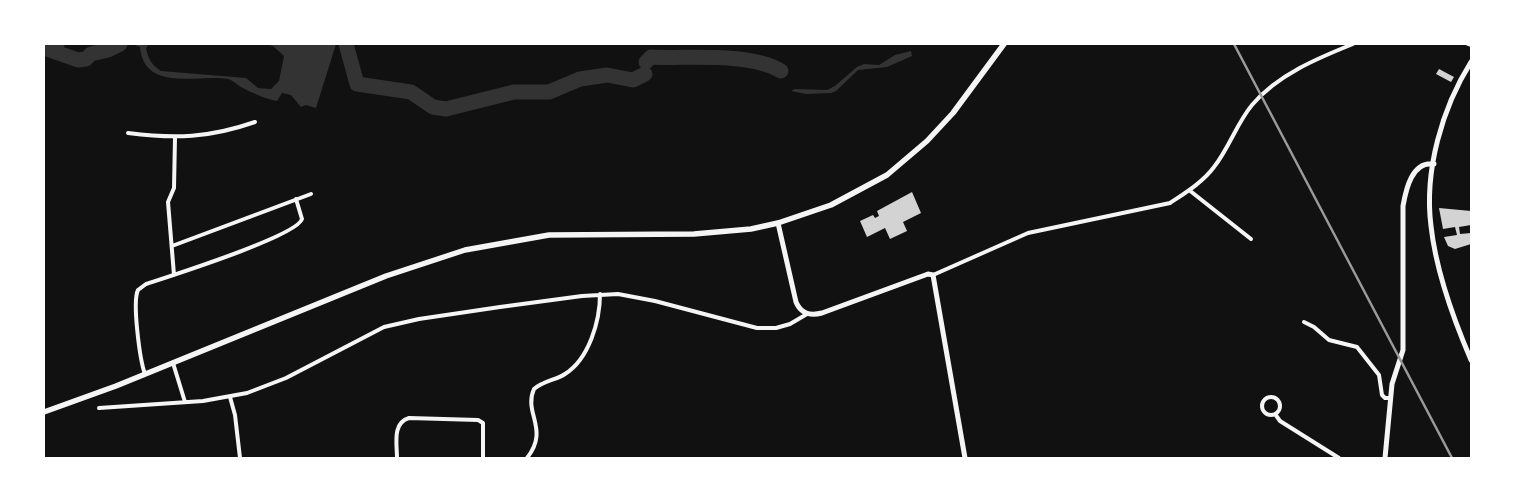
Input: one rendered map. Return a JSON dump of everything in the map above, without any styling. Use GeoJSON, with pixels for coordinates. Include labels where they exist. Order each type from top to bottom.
{"type":"FeatureCollection","features":[{"type":"Feature","properties":{"kind":"main road"},"geometry":{"type":"LineString","coordinates":[[44,412],[145,374],[386,276],[465,250],[549,236],[709,233],[751,229],[778,223],[853,195],[900,165],[953,113],[1004,44]]}},
{"type":"Feature","properties":{"kind":"street"},"geometry":{"type":"LineString","coordinates":[[100,408],[230,397],[258,390],[286,378],[384,327],[419,319],[600,294],[633,296],[756,328],[776,328],[790,324],[807,314],[822,313],[928,274],[934,275],[1028,233],[1165,205],[1189,190],[1214,167],[1250,107],[1264,94],[1296,71],[1353,44]]}},
{"type":"Feature","properties":{"kind":"street"},"geometry":{"type":"LineString","coordinates":[[1471,62],[1448,108],[1434,164],[1430,210],[1434,250],[1441,278],[1471,360]]}},
{"type":"Feature","properties":{"kind":"street"},"geometry":{"type":"LineString","coordinates":[[128,133],[175,138],[205,136],[255,122]]}},
{"type":"Feature","properties":{"kind":"street"},"geometry":{"type":"LineString","coordinates":[[174,274],[168,202],[174,188],[175,138]]}},
{"type":"Feature","properties":{"kind":"street"},"geometry":{"type":"LineString","coordinates":[[1385,458],[1390,398],[1394,376],[1402,356],[1404,323],[1402,227],[1404,201],[1417,168],[1427,163],[1434,164]]}},
{"type":"Feature","properties":{"kind":"street"},"geometry":{"type":"LineString","coordinates":[[1189,190],[1250,238]]}},
{"type":"Feature","properties":{"kind":"street"},"geometry":{"type":"LineString","coordinates":[[172,246],[311,194]]}},
{"type":"Feature","properties":{"kind":"street"},"geometry":{"type":"LineString","coordinates":[[145,374],[139,338],[136,294],[146,284],[244,250],[300,224],[302,219],[296,199]]}},
{"type":"Feature","properties":{"kind":"street"},"geometry":{"type":"LineString","coordinates":[[778,223],[796,302],[798,308],[807,314]]}},
{"type":"Feature","properties":{"kind":"street"},"geometry":{"type":"LineString","coordinates":[[934,275],[965,458]]}},
{"type":"Feature","properties":{"kind":"street"},"geometry":{"type":"LineString","coordinates":[[527,458],[537,441],[531,398],[534,388],[568,372],[580,360],[596,323],[600,294]]}},
{"type":"Feature","properties":{"kind":"street"},"geometry":{"type":"LineString","coordinates":[[1304,322],[1314,327],[1330,340],[1357,347],[1380,378],[1382,395],[1385,398],[1390,398]]}},
{"type":"Feature","properties":{"kind":"street"},"geometry":{"type":"LineString","coordinates":[[172,363],[185,402]]}},
{"type":"Feature","properties":{"kind":"street"},"geometry":{"type":"LineString","coordinates":[[230,397],[235,415],[240,458]]}},
{"type":"Feature","properties":{"kind":"street"},"geometry":{"type":"LineString","coordinates":[[1268,397],[1276,399],[1280,404],[1279,410],[1275,414],[1269,415],[1262,409],[1262,403],[1268,397]]}},
{"type":"Feature","properties":{"kind":"street"},"geometry":{"type":"LineString","coordinates":[[1275,414],[1280,421],[1339,458]]}},
{"type":"Feature","properties":{"kind":"street"},"geometry":{"type":"LineString","coordinates":[[397,458],[397,428],[403,420],[409,418],[478,420],[483,423],[484,428],[483,458]]}},
{"type":"Feature","properties":{"kind":"lane"},"geometry":{"type":"LineString","coordinates":[[1466,44],[1471,46]]}},
{"type":"Feature","properties":{"kind":"shaded area"},"geometry":{"type":"Polygon","coordinates":[[[44,44],[65,44],[62,52],[79,58],[88,57],[88,61],[71,60],[55,55],[44,50],[44,44]]]}},
{"type":"Feature","properties":{"kind":"shaded area"},"geometry":{"type":"Polygon","coordinates":[[[132,44],[149,44],[146,48],[149,59],[161,71],[246,78],[258,88],[271,89],[279,81],[284,56],[273,46],[262,44],[336,44],[316,108],[306,105],[301,107],[291,95],[282,93],[277,101],[259,96],[228,79],[189,79],[162,76],[152,71],[144,61],[140,47],[132,44]]]}},
{"type":"Feature","properties":{"kind":"shaded area"},"geometry":{"type":"Polygon","coordinates":[[[911,51],[912,56],[887,67],[858,70],[836,91],[831,93],[806,94],[791,91],[795,89],[827,90],[835,86],[857,67],[864,64],[879,65],[895,55],[911,51]]]}},
{"type":"Feature","properties":{"kind":"building"},"geometry":{"type":"Polygon","coordinates":[[[1439,69],[1454,77],[1451,82],[1436,74],[1439,69]]]}},
{"type":"Feature","properties":{"kind":"building"},"geometry":{"type":"Polygon","coordinates":[[[912,192],[921,213],[903,222],[907,231],[890,239],[885,228],[867,237],[860,221],[873,215],[875,218],[879,216],[877,211],[912,192]]]}},
{"type":"Feature","properties":{"kind":"building"},"geometry":{"type":"Polygon","coordinates":[[[1439,208],[1471,211],[1471,225],[1459,227],[1460,234],[1471,233],[1471,244],[1455,249],[1448,246],[1444,237],[1457,235],[1455,227],[1443,229],[1439,208]]]}},
{"type":"Feature","properties":{"kind":"waterway"},"geometry":{"type":"LineString","coordinates":[[44,48],[78,60],[86,59],[91,54],[108,50],[120,44]]}},
{"type":"Feature","properties":{"kind":"waterway"},"geometry":{"type":"LineString","coordinates":[[346,44],[357,84],[411,92],[433,107],[446,109],[514,92],[549,92],[580,79],[607,75],[633,80],[645,74]]}},
{"type":"Feature","properties":{"kind":"waterway"},"geometry":{"type":"LineString","coordinates":[[646,62],[651,57],[736,59],[768,65],[781,71]]}},
{"type":"Feature","properties":{"kind":"railway"},"geometry":{"type":"LineString","coordinates":[[1234,44],[1452,458]]}}]}
